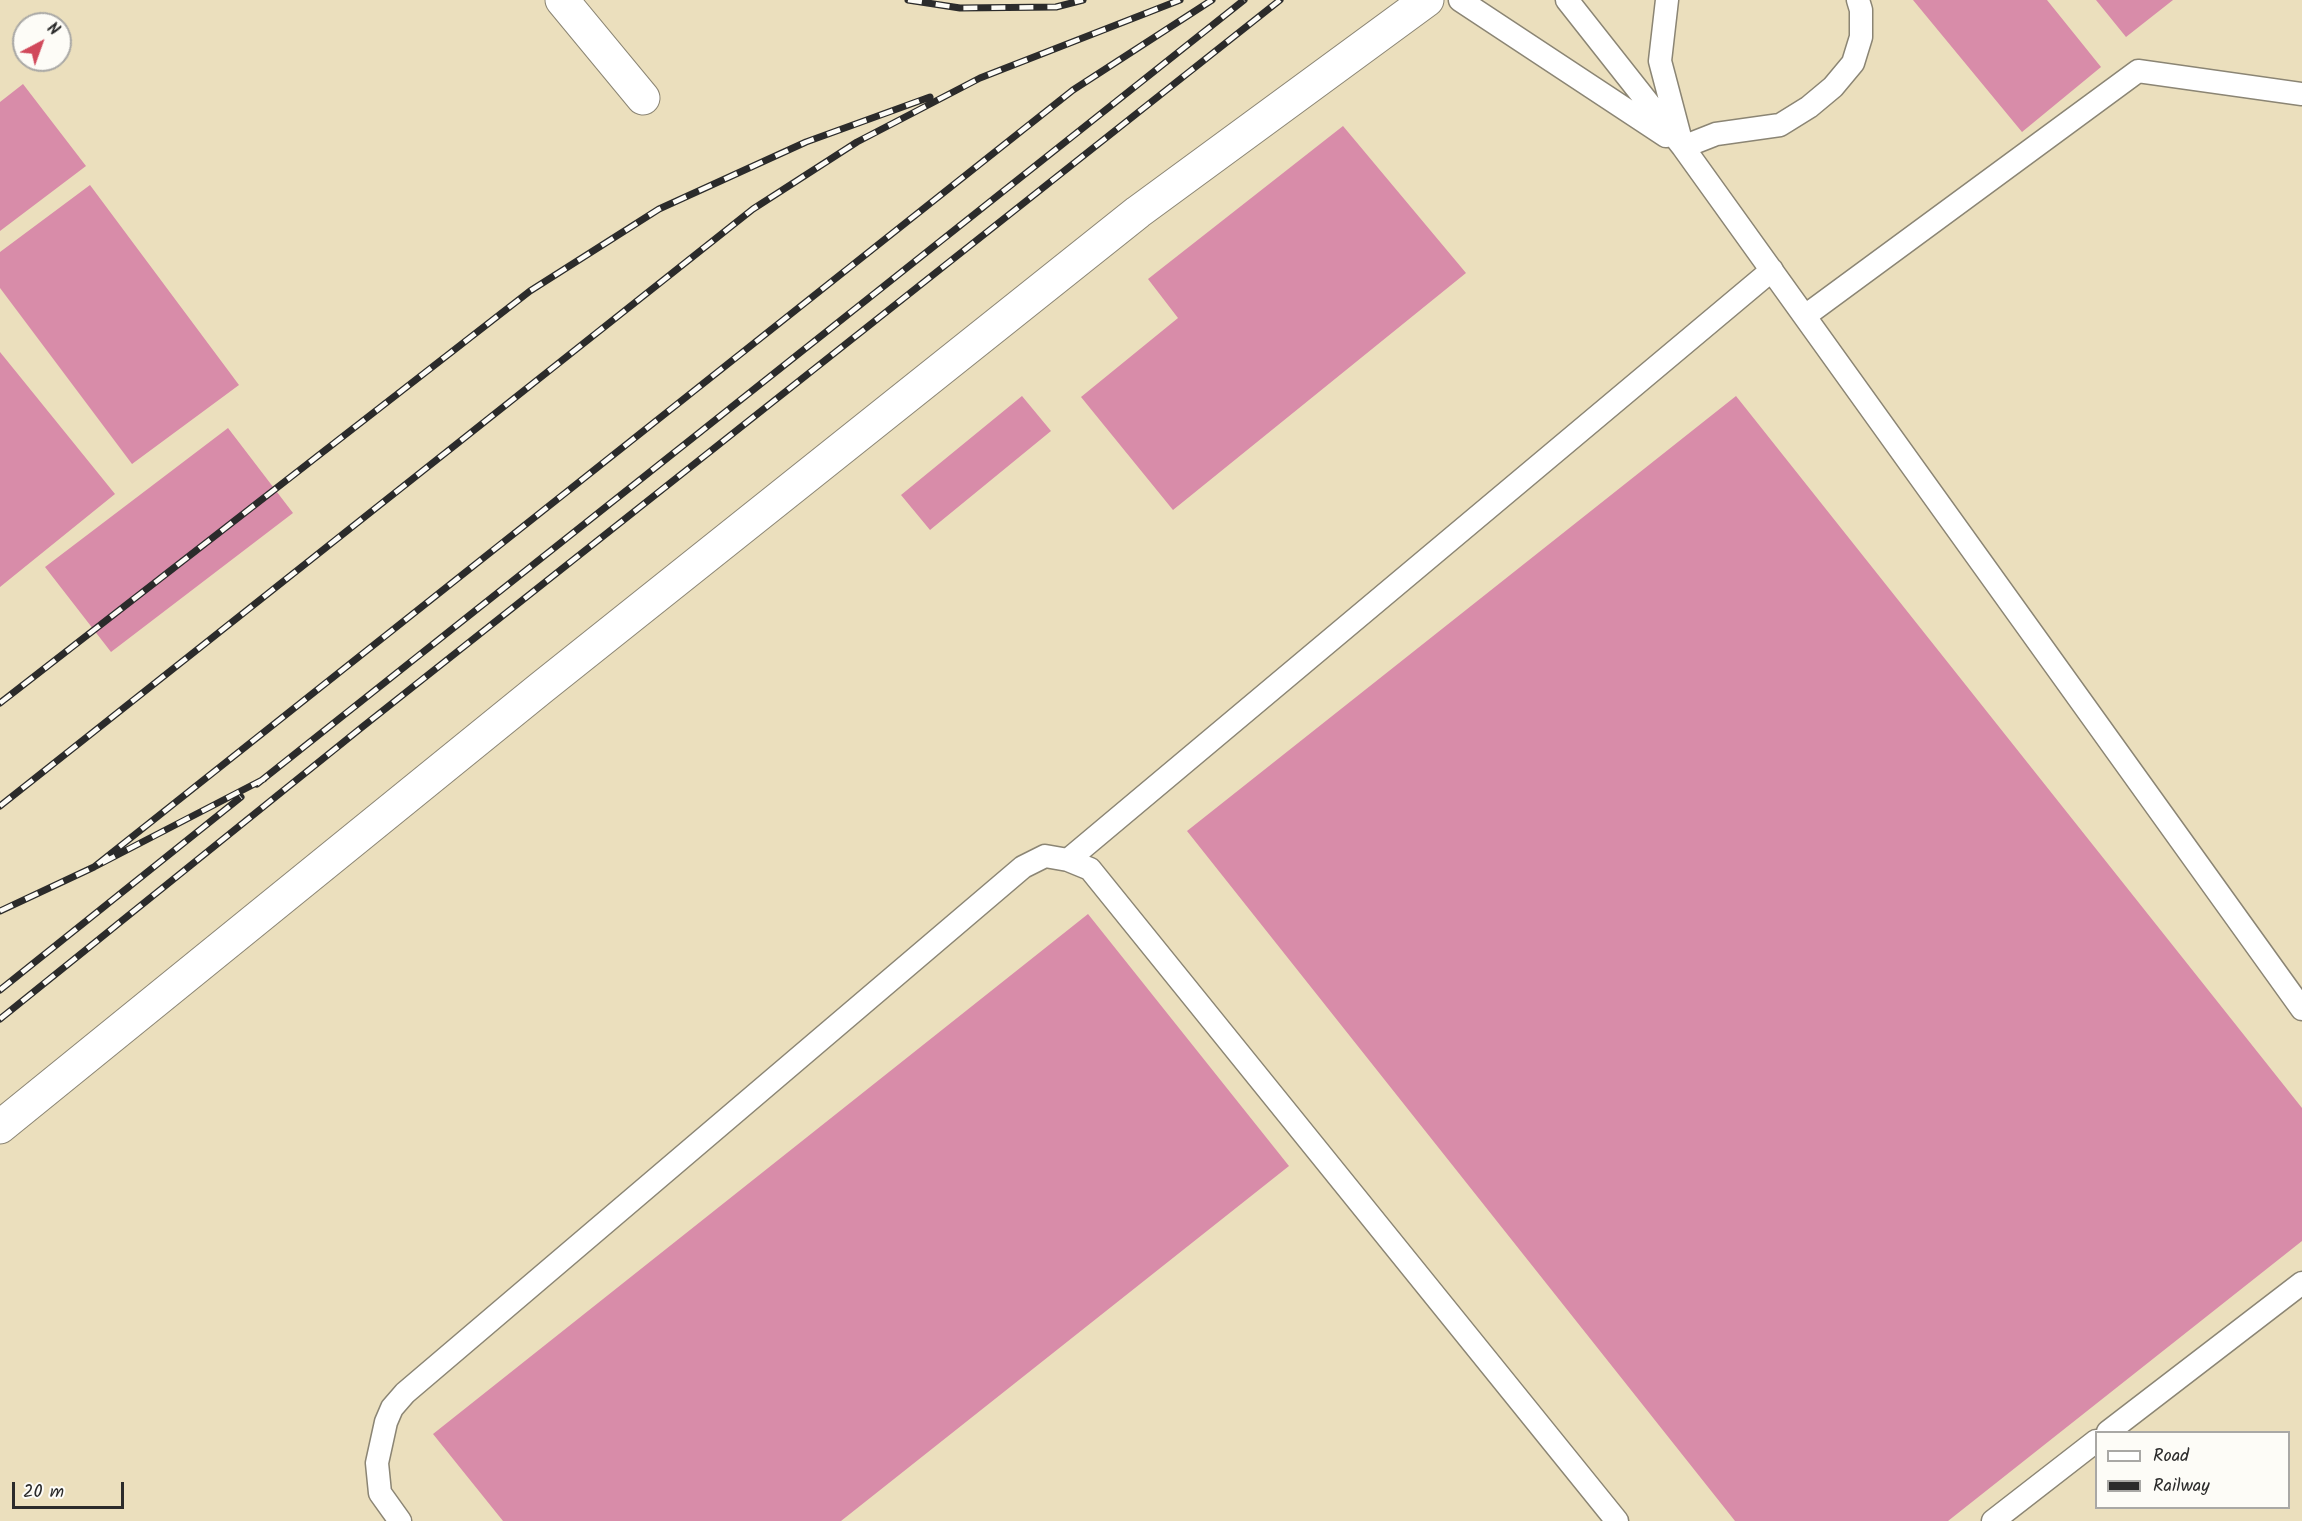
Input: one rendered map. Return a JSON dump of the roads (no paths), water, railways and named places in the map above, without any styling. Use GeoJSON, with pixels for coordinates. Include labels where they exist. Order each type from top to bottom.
{"type":"FeatureCollection","features":[{"type":"Feature","properties":{"kind":"street"},"geometry":{"type":"LineString","coordinates":[[562,0],[643,98]]}},
{"type":"Feature","properties":{"kind":"street"},"geometry":{"type":"LineString","coordinates":[[0,1127],[542,688],[1138,212],[1427,0]]}},
{"type":"Feature","properties":{"kind":"lane"},"geometry":{"type":"LineString","coordinates":[[1460,0],[1683,147]]}},
{"type":"Feature","properties":{"kind":"lane"},"geometry":{"type":"LineString","coordinates":[[1567,0],[1683,147],[2302,1009]]}},
{"type":"Feature","properties":{"kind":"lane"},"geometry":{"type":"LineString","coordinates":[[1667,0],[1660,61],[1683,147]]}},
{"type":"Feature","properties":{"kind":"lane"},"geometry":{"type":"LineString","coordinates":[[1683,147],[1716,134],[1780,125],[1817,101],[1833,87],[1853,63],[1861,37],[1861,10],[1858,0]]}},
{"type":"Feature","properties":{"kind":"lane"},"geometry":{"type":"LineString","coordinates":[[1805,316],[2138,71],[2302,94]]}},
{"type":"Feature","properties":{"kind":"lane"},"geometry":{"type":"LineString","coordinates":[[1068,860],[1772,270]]}},
{"type":"Feature","properties":{"kind":"lane"},"geometry":{"type":"LineString","coordinates":[[400,1521],[380,1494],[377,1463],[386,1422],[392,1408],[405,1393],[1023,867],[1045,856],[1068,860],[1090,869],[1617,1521]]}},
{"type":"Feature","properties":{"kind":"lane"},"geometry":{"type":"LineString","coordinates":[[2109,1431],[2302,1282]]}},
{"type":"Feature","properties":{"kind":"lane"},"geometry":{"type":"LineString","coordinates":[[1993,1521],[2095,1443]]}},
{"type":"Feature","properties":{"kind":"railway"},"geometry":{"type":"LineString","coordinates":[[908,0],[960,8],[1056,7],[1083,0]]}},
{"type":"Feature","properties":{"kind":"railway"},"geometry":{"type":"LineString","coordinates":[[0,806],[753,209],[857,142],[980,78],[1180,0]]}},
{"type":"Feature","properties":{"kind":"railway"},"geometry":{"type":"LineString","coordinates":[[264,779],[94,867],[1073,90],[1212,0]]}},
{"type":"Feature","properties":{"kind":"railway"},"geometry":{"type":"LineString","coordinates":[[257,784],[1244,0]]}},
{"type":"Feature","properties":{"kind":"railway"},"geometry":{"type":"LineString","coordinates":[[0,1019],[361,728],[1280,0]]}},
{"type":"Feature","properties":{"kind":"railway"},"geometry":{"type":"LineString","coordinates":[[0,703],[530,291],[659,209],[806,142],[930,97]]}},
{"type":"Feature","properties":{"kind":"railway"},"geometry":{"type":"LineString","coordinates":[[0,990],[241,797]]}},
{"type":"Feature","properties":{"kind":"railway"},"geometry":{"type":"LineString","coordinates":[[0,911],[94,867]]}}]}
